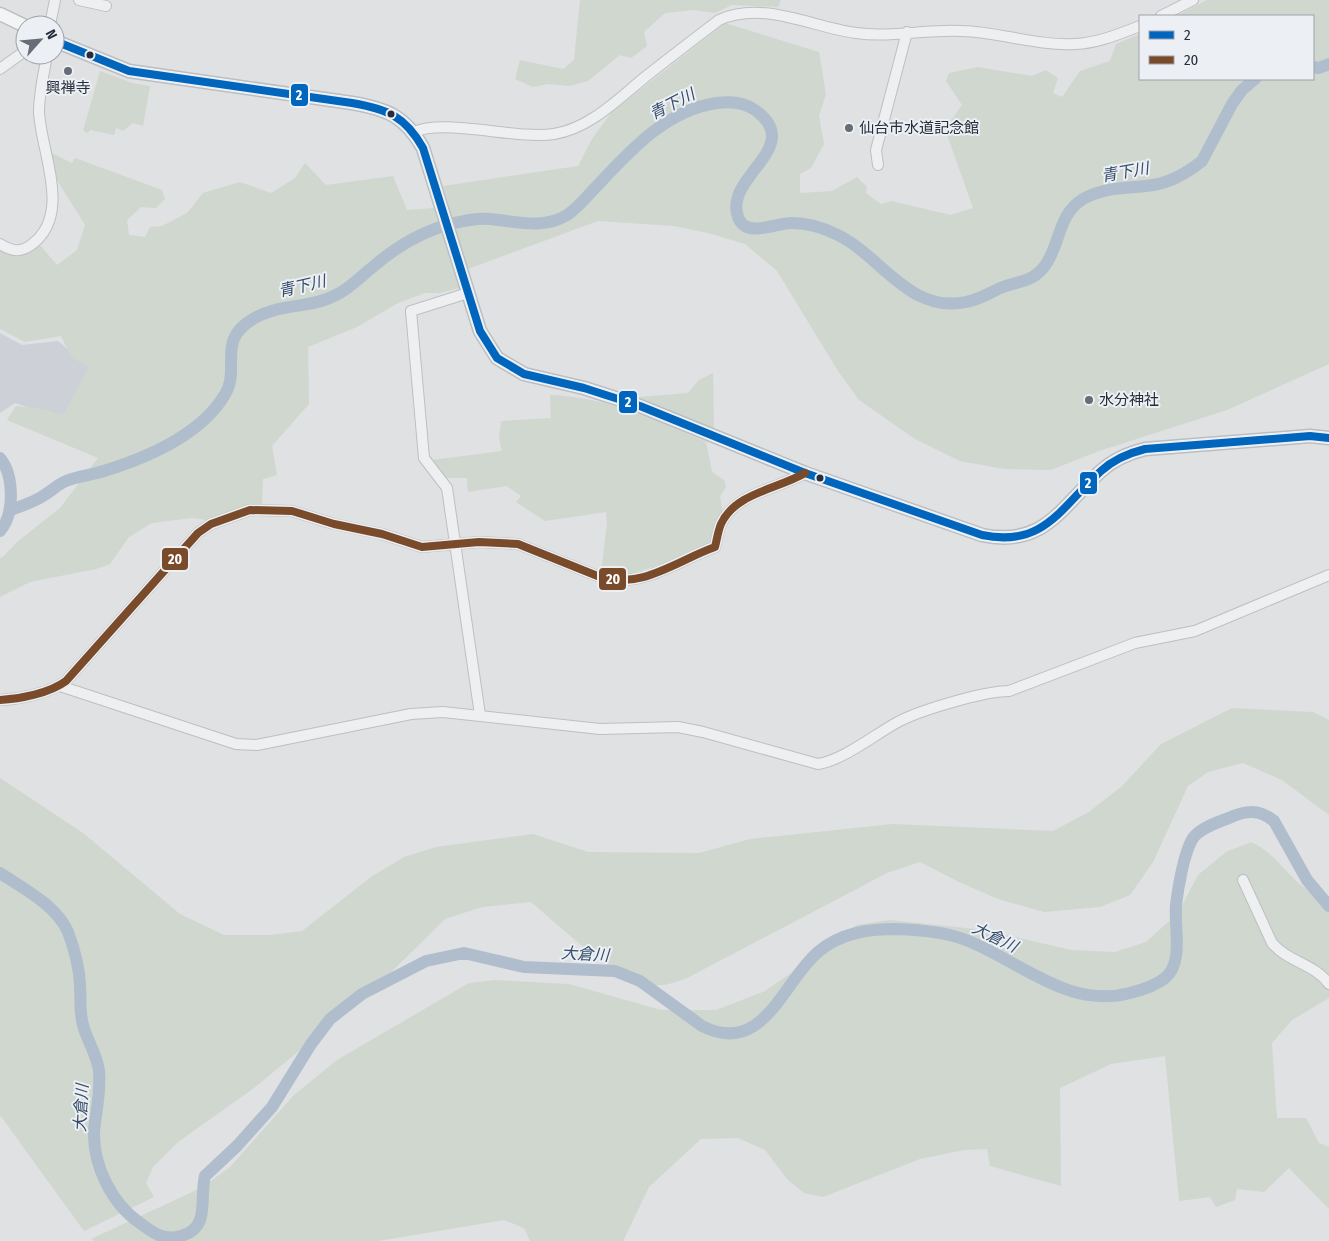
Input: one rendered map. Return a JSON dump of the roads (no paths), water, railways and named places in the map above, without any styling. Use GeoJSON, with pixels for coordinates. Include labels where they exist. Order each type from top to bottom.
{"type":"FeatureCollection","features":[{"type":"Feature","properties":{"kind":"main road"},"geometry":{"type":"LineString","coordinates":[[0,14],[15,21]]}},
{"type":"Feature","properties":{"kind":"main road"},"geometry":{"type":"LineString","coordinates":[[65,45],[129,71],[372,106],[388,111],[414,132],[423,148],[468,293],[487,345],[497,358],[512,369],[640,406],[805,473],[974,533],[1009,538],[1028,535],[1056,517],[1100,472],[1112,463],[1136,451],[1155,447],[1310,436],[1329,438]]}},
{"type":"Feature","properties":{"kind":"street"},"geometry":{"type":"LineString","coordinates":[[52,15],[55,0]]}},
{"type":"Feature","properties":{"kind":"street"},"geometry":{"type":"LineString","coordinates":[[79,0],[106,6]]}},
{"type":"Feature","properties":{"kind":"street"},"geometry":{"type":"LineString","coordinates":[[1163,15],[1193,0]]}},
{"type":"Feature","properties":{"kind":"street"},"geometry":{"type":"LineString","coordinates":[[414,132],[431,127],[530,135],[553,134],[569,130],[596,116],[693,39],[719,20],[731,14],[752,11],[860,34],[963,31],[1073,44],[1102,40],[1139,26]]}},
{"type":"Feature","properties":{"kind":"street"},"geometry":{"type":"LineString","coordinates":[[878,165],[876,150],[908,32]]}},
{"type":"Feature","properties":{"kind":"street"},"geometry":{"type":"LineString","coordinates":[[0,69],[15,58]]}},
{"type":"Feature","properties":{"kind":"street"},"geometry":{"type":"LineString","coordinates":[[0,244],[18,251],[27,248],[42,235],[51,216],[51,186],[41,135],[39,110],[46,65]]}},
{"type":"Feature","properties":{"kind":"street"},"geometry":{"type":"LineString","coordinates":[[468,293],[411,311],[424,458],[447,488],[480,715]]}},
{"type":"Feature","properties":{"kind":"street"},"geometry":{"type":"LineString","coordinates":[[0,700],[13,699],[60,686],[186,544],[211,524],[232,515],[250,510],[292,511],[334,524],[382,534],[422,547],[498,541],[518,544],[613,581],[634,579],[654,574],[715,547],[720,525],[728,512],[740,503],[805,473]]}},
{"type":"Feature","properties":{"kind":"street"},"geometry":{"type":"LineString","coordinates":[[60,686],[236,744],[248,745],[411,714],[443,712],[600,729],[678,727],[703,732],[810,762],[827,762],[906,718],[992,691],[1008,691],[1135,643],[1195,631],[1329,575]]}},
{"type":"Feature","properties":{"kind":"street"},"geometry":{"type":"LineString","coordinates":[[1243,880],[1272,943],[1279,951],[1321,972],[1329,984]]}},
{"type":"Feature","properties":{"kind":"waterway","name":"青下川"},"geometry":{"type":"LineString","coordinates":[[1314,67],[1319,68],[1329,64]]}},
{"type":"Feature","properties":{"kind":"waterway","name":"青下川"},"geometry":{"type":"LineString","coordinates":[[10,510],[28,504],[66,481],[120,466],[154,452],[187,433],[201,422],[214,410],[224,396],[231,376],[232,346],[235,337],[253,319],[273,310],[316,302],[336,295],[401,246],[439,227],[479,219],[529,223],[558,220],[575,209],[650,134],[681,114],[699,107],[722,102],[742,104],[751,107],[768,123],[772,136],[769,148],[743,186],[737,199],[737,215],[743,225],[755,228],[798,223],[827,230],[854,245],[912,292],[929,300],[946,303],[976,300],[1003,287],[1035,276],[1044,267],[1054,249],[1068,213],[1083,199],[1108,190],[1167,182],[1185,173],[1202,161],[1232,104],[1242,90],[1254,80]]}},
{"type":"Feature","properties":{"kind":"waterway"},"geometry":{"type":"LineString","coordinates":[[0,458],[8,474],[11,494],[8,515],[0,531]]}},
{"type":"Feature","properties":{"kind":"waterway","name":"大倉川"},"geometry":{"type":"LineString","coordinates":[[0,873],[48,906],[63,922],[68,932],[79,971],[82,1020],[99,1071],[99,1094],[94,1131],[97,1157],[101,1170],[106,1183],[121,1206],[145,1227],[164,1237],[181,1236],[197,1226],[202,1212],[205,1176],[237,1146],[272,1107],[311,1044],[330,1019],[362,994],[426,961],[464,953],[524,967],[615,971],[640,981],[702,1026],[723,1033],[741,1032],[756,1024],[782,997],[805,965],[818,952],[845,936],[875,930],[915,930],[953,936],[971,942],[1067,990],[1087,995],[1108,996],[1130,993],[1161,981],[1171,971],[1177,944],[1177,898],[1184,861],[1193,838],[1200,831],[1210,826],[1247,812],[1263,814],[1274,821],[1307,880],[1329,906]]}},
{"type":"Feature","properties":{"kind":"place","name":"興禅寺"},"geometry":{"type":"Point","coordinates":[68,71]}},
{"type":"Feature","properties":{"kind":"place","name":"仙台市水道記念館"},"geometry":{"type":"Point","coordinates":[849,128]}},
{"type":"Feature","properties":{"kind":"place","name":"水分神社"},"geometry":{"type":"Point","coordinates":[1089,400]}}]}
